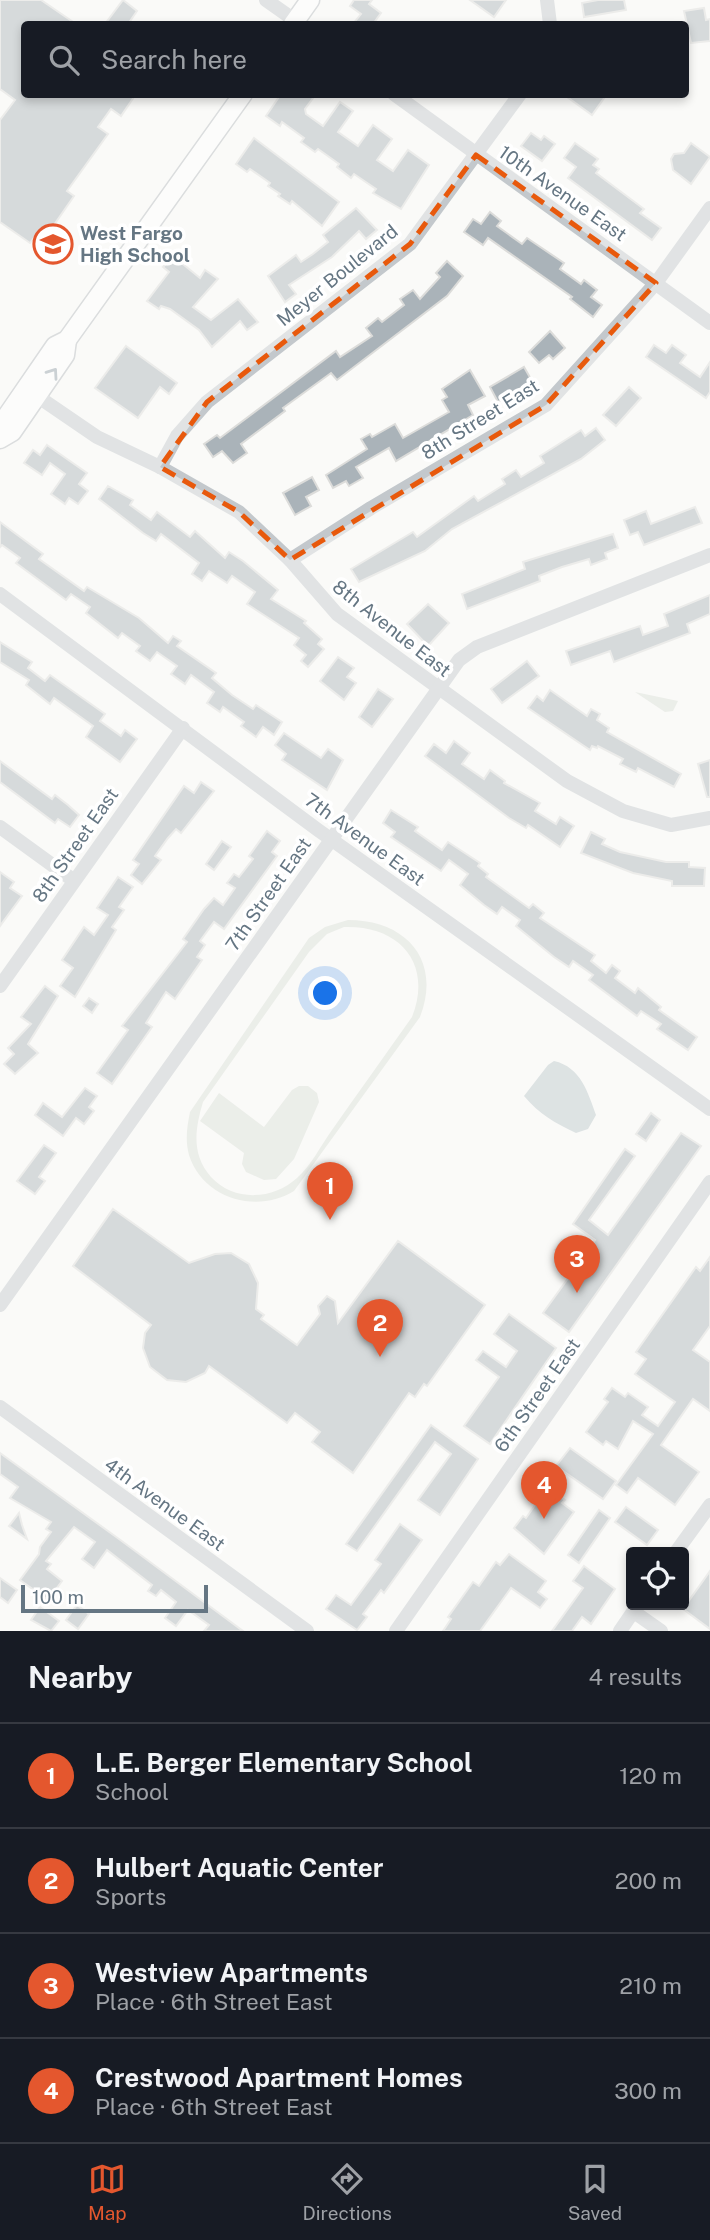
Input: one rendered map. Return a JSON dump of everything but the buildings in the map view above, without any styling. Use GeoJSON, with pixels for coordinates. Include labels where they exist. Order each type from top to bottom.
{"type":"FeatureCollection","features":[{"type":"Feature","properties":{"kind":"main road"},"geometry":{"type":"LineString","coordinates":[[297,21],[310,0]]}},
{"type":"Feature","properties":{"kind":"main road"},"geometry":{"type":"LineString","coordinates":[[0,426],[55,346],[67,340],[240,98]]}},
{"type":"Feature","properties":{"kind":"main road"},"geometry":{"type":"LineString","coordinates":[[0,439],[12,432],[65,355],[67,340]]}},
{"type":"Feature","properties":{"kind":"street"},"geometry":{"type":"LineString","coordinates":[[266,0],[293,21]]}},
{"type":"Feature","properties":{"kind":"street"},"geometry":{"type":"LineString","coordinates":[[547,0],[550,21]]}},
{"type":"Feature","properties":{"kind":"street","name":"10th Avenue East"},"geometry":{"type":"LineString","coordinates":[[399,98],[710,323]]}},
{"type":"Feature","properties":{"kind":"street","name":"Meyer Boulevard"},"geometry":{"type":"LineString","coordinates":[[160,467],[177,436],[207,402],[410,244],[517,98]]}},
{"type":"Feature","properties":{"kind":"street","name":"8th Street East"},"geometry":{"type":"LineString","coordinates":[[290,561],[371,508],[546,405],[656,283],[710,208]]}},
{"type":"Feature","properties":{"kind":"street","name":"8th Avenue East"},"geometry":{"type":"LineString","coordinates":[[37,396],[97,438],[160,467],[239,512],[290,561],[337,614],[567,781],[623,811],[671,825],[710,818]]}},
{"type":"Feature","properties":{"kind":"street","name":"7th Street East"},"geometry":{"type":"LineString","coordinates":[[0,1305],[459,660],[477,647],[710,555]]}},
{"type":"Feature","properties":{"kind":"street","name":"7th Avenue East"},"geometry":{"type":"LineString","coordinates":[[0,594],[330,838],[710,1109]]}},
{"type":"Feature","properties":{"kind":"street","name":"8th Street East"},"geometry":{"type":"LineString","coordinates":[[0,986],[183,728]]}},
{"type":"Feature","properties":{"kind":"street"},"geometry":{"type":"LineString","coordinates":[[0,827],[73,880]]}},
{"type":"Feature","properties":{"kind":"street","name":"6th Street East"},"geometry":{"type":"LineString","coordinates":[[396,1631],[710,1182]]}},
{"type":"Feature","properties":{"kind":"street","name":"4th Avenue East"},"geometry":{"type":"LineString","coordinates":[[0,1407],[307,1631]]}},
{"type":"Feature","properties":{"kind":"street"},"geometry":{"type":"LineString","coordinates":[[680,1547],[710,1505]]}},
{"type":"Feature","properties":{"kind":"street"},"geometry":{"type":"LineString","coordinates":[[620,1631],[635,1610]]}},
{"type":"Feature","properties":{"kind":"street"},"geometry":{"type":"LineString","coordinates":[[638,1610],[661,1631]]}},
{"type":"Feature","properties":{"kind":"highlighted area"},"geometry":{"type":"Polygon","coordinates":[[[476,155],[656,283],[546,405],[290,560],[239,512],[160,467],[207,402],[410,244],[476,155]]]}},
{"type":"Feature","properties":{"kind":"shaded area"},"geometry":{"type":"Polygon","coordinates":[[[635,692],[678,701],[673,711],[665,712],[635,692]]]}},
{"type":"Feature","properties":{"kind":"shaded area"},"geometry":{"type":"Polygon","coordinates":[[[348,920],[369,922],[387,927],[414,947],[422,961],[426,978],[426,996],[420,1017],[294,1191],[264,1201],[233,1198],[219,1192],[196,1170],[187,1144],[190,1112],[309,938],[325,927],[348,920]],[[344,927],[327,934],[309,952],[203,1102],[196,1141],[200,1159],[211,1177],[231,1191],[265,1194],[277,1191],[297,1178],[412,1017],[418,980],[407,951],[396,941],[364,928],[344,927]]]}},
{"type":"Feature","properties":{"kind":"shaded area"},"geometry":{"type":"Polygon","coordinates":[[[554,1061],[571,1069],[586,1090],[596,1115],[588,1129],[576,1133],[554,1122],[524,1096],[554,1061]]]}},
{"type":"Feature","properties":{"kind":"shaded area"},"geometry":{"type":"Polygon","coordinates":[[[299,1086],[308,1086],[317,1093],[319,1102],[294,1159],[276,1179],[264,1180],[246,1172],[242,1164],[244,1153],[200,1121],[219,1093],[264,1127],[292,1090],[299,1086]]]}},
{"type":"Feature","properties":{"kind":"place","name":"West Fargo High School"},"geometry":{"type":"Point","coordinates":[53,244]}},
{"type":"Feature","properties":{"kind":"place","name":"L.E. Berger Elementary School"},"geometry":{"type":"Point","coordinates":[330,1220]}},
{"type":"Feature","properties":{"kind":"place","name":"Westview Apartments"},"geometry":{"type":"Point","coordinates":[577,1293]}},
{"type":"Feature","properties":{"kind":"place","name":"Hulbert Aquatic Center"},"geometry":{"type":"Point","coordinates":[380,1357]}},
{"type":"Feature","properties":{"kind":"place","name":"Crestwood Apartment Homes"},"geometry":{"type":"Point","coordinates":[544,1519]}}]}
